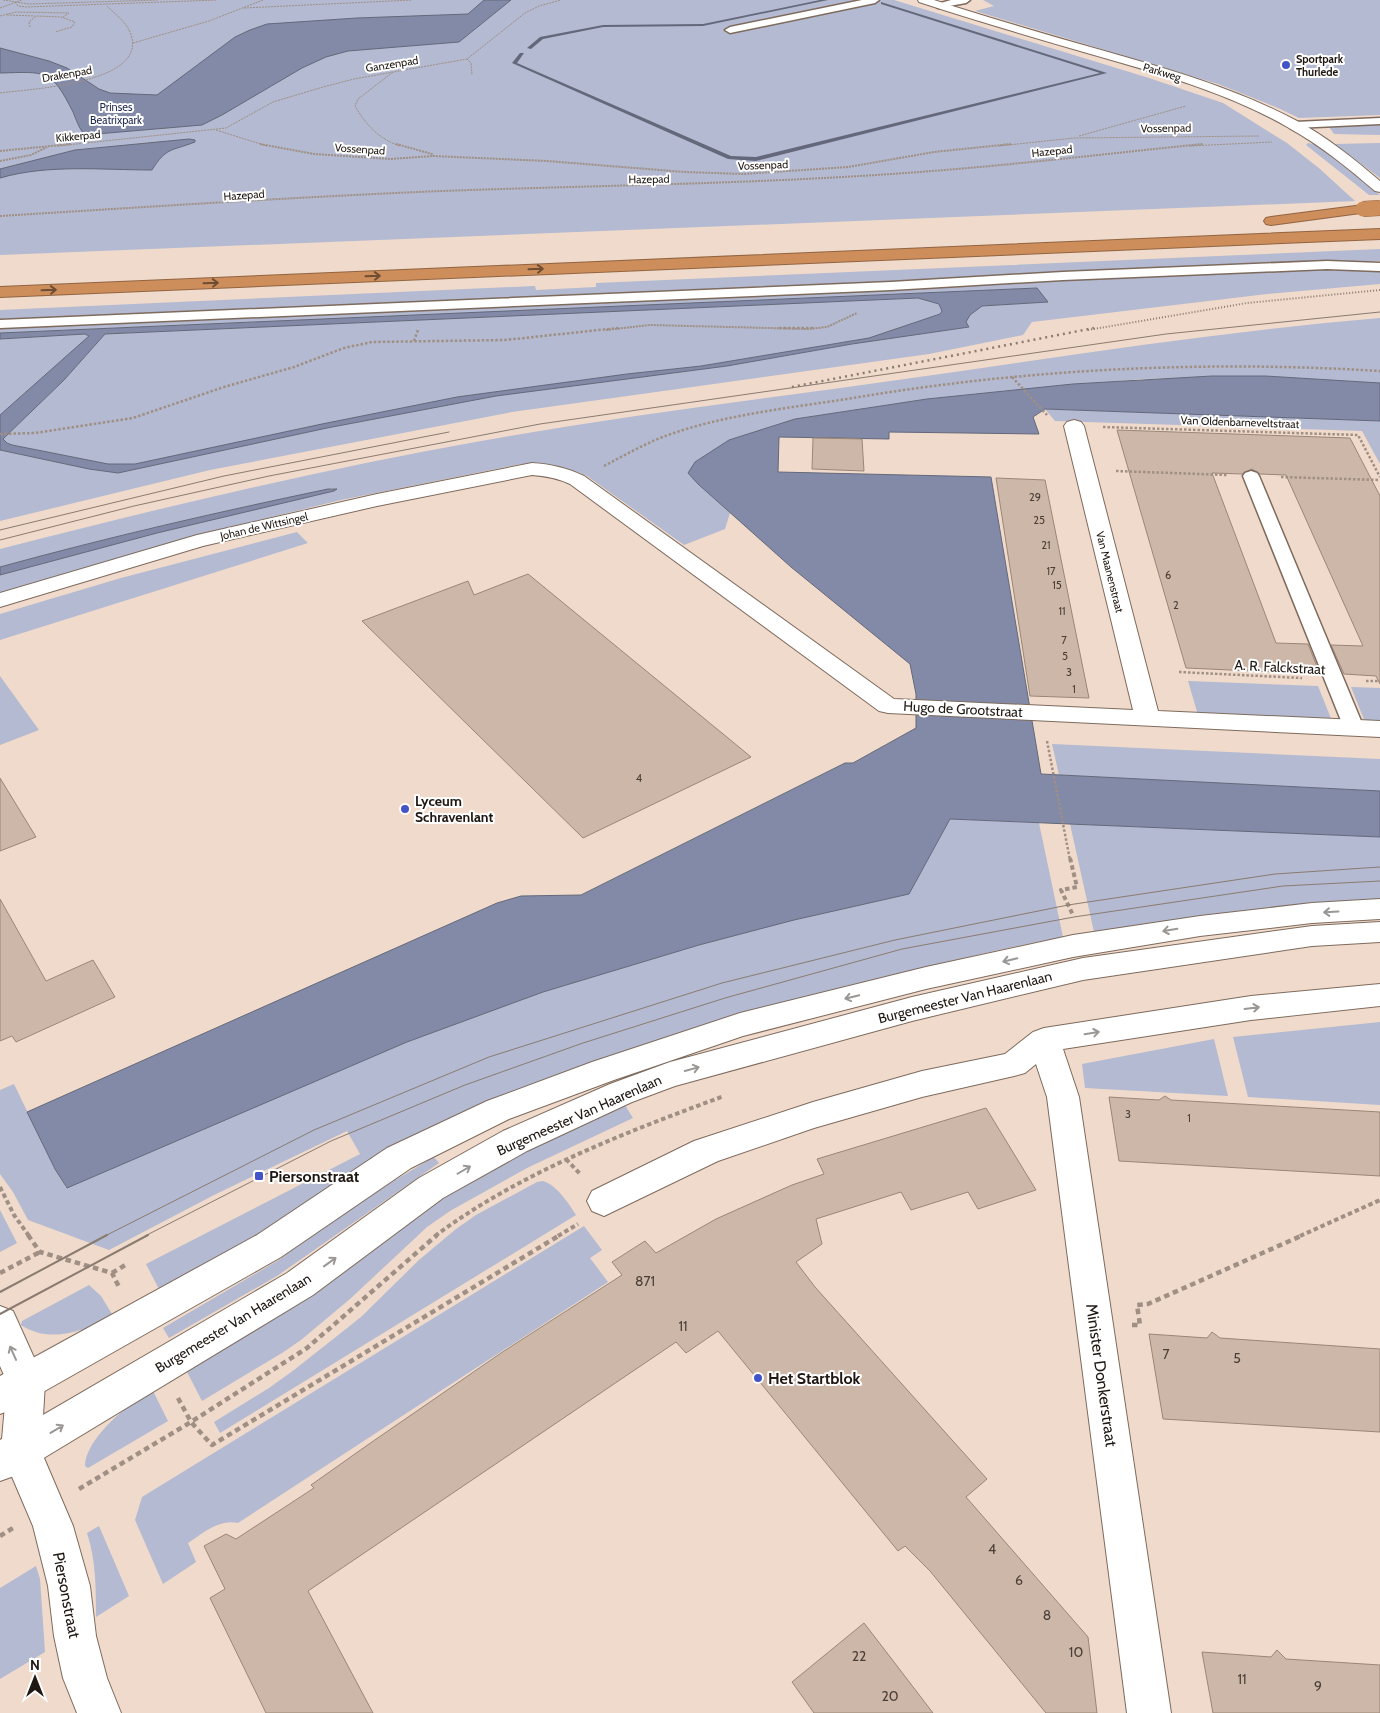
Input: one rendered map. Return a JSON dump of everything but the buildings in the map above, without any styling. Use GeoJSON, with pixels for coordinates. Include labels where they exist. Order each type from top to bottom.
{"type":"FeatureCollection","features":[{"type":"Feature","properties":{"kind":"highway"},"geometry":{"type":"LineString","coordinates":[[1252,222],[1374,213]]}},
{"type":"Feature","properties":{"kind":"highway"},"geometry":{"type":"LineString","coordinates":[[0,292],[1380,234]]}},
{"type":"Feature","properties":{"kind":"street","name":"Parkweg"},"geometry":{"type":"LineString","coordinates":[[923,0],[1212,88],[1252,104],[1312,136],[1380,188]]}},
{"type":"Feature","properties":{"kind":"street","name":"Van Maanenstraat"},"geometry":{"type":"LineString","coordinates":[[1074,426],[1147,718]]}},
{"type":"Feature","properties":{"kind":"street","name":"Hugo de Grootstraat"},"geometry":{"type":"LineString","coordinates":[[532,469],[566,474],[577,480],[888,706],[1380,729]]}},
{"type":"Feature","properties":{"kind":"street","name":"Johan de Wittsingel"},"geometry":{"type":"LineString","coordinates":[[0,600],[197,541],[377,500],[532,469]]}},
{"type":"Feature","properties":{"kind":"street","name":"Burgemeester Van Haarenlaan"},"geometry":{"type":"LineString","coordinates":[[13,1389],[269,1246],[399,1158],[498,1110],[602,1071],[740,1025],[926,978],[1073,946],[1209,925],[1312,913],[1380,909]]}},
{"type":"Feature","properties":{"kind":"street","name":"Burgemeester Van Haarenlaan"},"geometry":{"type":"LineString","coordinates":[[7,1449],[300,1284],[432,1188],[515,1141],[629,1090],[670,1074],[912,1009],[1083,969],[1312,936],[1380,932]]}},
{"type":"Feature","properties":{"kind":"street"},"geometry":{"type":"LineString","coordinates":[[604,1201],[706,1152],[813,1115],[922,1084],[1014,1064],[1044,1040],[1251,1008],[1380,995]]}},
{"type":"Feature","properties":{"kind":"street","name":"Minister Donkerstraat"},"geometry":{"type":"LineString","coordinates":[[1044,1040],[1063,1097],[1149,1713]]}},
{"type":"Feature","properties":{"kind":"street","name":"Piersonstraat"},"geometry":{"type":"LineString","coordinates":[[0,1323],[13,1389],[7,1449],[46,1508],[69,1586],[74,1636],[85,1678],[99,1713]]}},
{"type":"Feature","properties":{"kind":"lane"},"geometry":{"type":"LineString","coordinates":[[730,30],[875,0]]}},
{"type":"Feature","properties":{"kind":"lane"},"geometry":{"type":"LineString","coordinates":[[938,5],[966,0]]}},
{"type":"Feature","properties":{"kind":"lane"},"geometry":{"type":"LineString","coordinates":[[1295,126],[1380,121]]}},
{"type":"Feature","properties":{"kind":"lane"},"geometry":{"type":"LineString","coordinates":[[0,324],[891,286],[1064,276],[1327,265],[1380,267]]}},
{"type":"Feature","properties":{"kind":"lane"},"geometry":{"type":"LineString","coordinates":[[1251,476],[1354,728]]}},
{"type":"Feature","properties":{"kind":"path"},"geometry":{"type":"LineString","coordinates":[[3,0],[29,4],[158,0]]}},
{"type":"Feature","properties":{"kind":"path"},"geometry":{"type":"LineString","coordinates":[[0,8],[22,0]]}},
{"type":"Feature","properties":{"kind":"path"},"geometry":{"type":"LineString","coordinates":[[150,4],[158,0]]}},
{"type":"Feature","properties":{"kind":"path"},"geometry":{"type":"LineString","coordinates":[[15,2],[18,6],[26,7],[150,4],[217,0]]}},
{"type":"Feature","properties":{"kind":"path"},"geometry":{"type":"LineString","coordinates":[[106,5],[124,22],[131,33],[133,43],[173,33],[263,0]]}},
{"type":"Feature","properties":{"kind":"path"},"geometry":{"type":"LineString","coordinates":[[244,8],[412,0]]}},
{"type":"Feature","properties":{"kind":"path"},"geometry":{"type":"LineString","coordinates":[[472,75],[471,64],[467,60],[524,13],[539,6],[561,0]]}},
{"type":"Feature","properties":{"kind":"path"},"geometry":{"type":"LineString","coordinates":[[0,16],[16,12],[69,12],[62,17]]}},
{"type":"Feature","properties":{"kind":"path"},"geometry":{"type":"LineString","coordinates":[[4,15],[62,17],[75,22],[72,27],[55,32]]}},
{"type":"Feature","properties":{"kind":"path"},"geometry":{"type":"LineString","coordinates":[[30,27],[29,22],[36,16]]}},
{"type":"Feature","properties":{"kind":"path","name":"Drakenpad"},"geometry":{"type":"LineString","coordinates":[[0,93],[88,79],[107,73],[121,64],[131,52],[133,43]]}},
{"type":"Feature","properties":{"kind":"path","name":"Ganzenpad"},"geometry":{"type":"LineString","coordinates":[[216,130],[233,125],[273,102],[286,97],[354,78],[467,60]]}},
{"type":"Feature","properties":{"kind":"path"},"geometry":{"type":"LineString","coordinates":[[396,71],[369,89],[355,106],[361,117],[382,139],[392,144],[432,154],[433,156]]}},
{"type":"Feature","properties":{"kind":"path"},"geometry":{"type":"LineString","coordinates":[[1074,138],[1190,105]]}},
{"type":"Feature","properties":{"kind":"path","name":"Kikkerpad"},"geometry":{"type":"LineString","coordinates":[[0,151],[216,130]]}},
{"type":"Feature","properties":{"kind":"path","name":"Vossenpad"},"geometry":{"type":"LineString","coordinates":[[216,130],[258,144],[314,154],[390,159],[433,156],[546,160],[685,172],[752,174],[848,167],[934,152],[1074,138],[1204,135],[1312,136]]}},
{"type":"Feature","properties":{"kind":"path","name":"Hazepad"},"geometry":{"type":"LineString","coordinates":[[0,216],[365,194],[524,188],[691,186],[934,171],[1206,144],[1275,142]]}},
{"type":"Feature","properties":{"kind":"path"},"geometry":{"type":"LineString","coordinates":[[0,161],[22,157],[44,150],[47,147]]}},
{"type":"Feature","properties":{"kind":"path"},"geometry":{"type":"LineString","coordinates":[[0,434],[35,434],[133,418],[224,387],[294,367],[344,348],[372,342],[505,340],[650,325],[808,329],[827,327],[862,310]]}},
{"type":"Feature","properties":{"kind":"path"},"geometry":{"type":"LineString","coordinates":[[577,480],[657,440],[722,421],[831,401],[1012,376],[1100,370],[1249,365],[1326,367],[1380,371]]}},
{"type":"Feature","properties":{"kind":"path"},"geometry":{"type":"LineString","coordinates":[[1012,376],[1048,416]]}},
{"type":"Feature","properties":{"kind":"path","name":"Van Oldenbarneveltstraat"},"geometry":{"type":"LineString","coordinates":[[1074,426],[1358,435],[1380,478]]}},
{"type":"Feature","properties":{"kind":"path"},"geometry":{"type":"LineString","coordinates":[[1372,480],[1380,478]]}},
{"type":"Feature","properties":{"kind":"path","name":"A. R. Falckstraat"},"geometry":{"type":"LineString","coordinates":[[1179,672],[1380,681]]}},
{"type":"Feature","properties":{"kind":"path"},"geometry":{"type":"LineString","coordinates":[[1049,752],[1063,830]]}},
{"type":"Feature","properties":{"kind":"path"},"geometry":{"type":"LineString","coordinates":[[1094,1322],[1140,1325],[1137,1305],[1148,1304],[1380,1200]]}},
{"type":"Feature","properties":{"kind":"path"},"geometry":{"type":"LineString","coordinates":[[46,1508],[191,1422],[212,1445],[584,1220],[604,1201]]}},
{"type":"Feature","properties":{"kind":"path"},"geometry":{"type":"LineString","coordinates":[[0,1274],[40,1252]]}},
{"type":"Feature","properties":{"kind":"path"},"geometry":{"type":"LineString","coordinates":[[112,1273],[127,1264]]}},
{"type":"Feature","properties":{"kind":"green space","name":"Prinses Beatrixpark"},"geometry":{"type":"Polygon","coordinates":[[[0,0],[894,0],[1149,78],[1223,103],[1287,143],[1320,169],[1355,201],[0,255],[0,0]]]}},
{"type":"Feature","properties":{"kind":"green space","name":"Sportpark Thurlede"},"geometry":{"type":"Polygon","coordinates":[[[983,0],[1380,0],[1380,115],[1299,118],[1218,84],[975,11],[994,6],[983,0]]]}},
{"type":"Feature","properties":{"kind":"green space"},"geometry":{"type":"Polygon","coordinates":[[[1380,122],[1380,135],[1334,134],[1327,124],[1380,122]]]}},
{"type":"Feature","properties":{"kind":"green space"},"geometry":{"type":"Polygon","coordinates":[[[1308,143],[1317,145],[1380,195],[1369,195],[1306,145],[1308,143]]]}},
{"type":"Feature","properties":{"kind":"green space"},"geometry":{"type":"Polygon","coordinates":[[[1380,143],[1380,178],[1335,144],[1380,143]]]}},
{"type":"Feature","properties":{"kind":"green space"},"geometry":{"type":"Polygon","coordinates":[[[1380,249],[1380,261],[0,323],[0,310],[535,286],[536,290],[596,287],[596,283],[1380,249]]]}},
{"type":"Feature","properties":{"kind":"green space"},"geometry":{"type":"Polygon","coordinates":[[[1329,267],[1380,268],[1380,284],[1267,294],[1032,322],[1023,335],[929,354],[512,412],[210,470],[0,521],[0,450],[89,469],[118,473],[327,428],[496,396],[727,366],[852,344],[969,327],[966,322],[970,315],[981,306],[1047,302],[1037,288],[0,333],[0,327],[1329,267]]]}},
{"type":"Feature","properties":{"kind":"green space"},"geometry":{"type":"Polygon","coordinates":[[[918,298],[939,304],[942,311],[940,314],[869,338],[701,366],[457,397],[135,464],[108,464],[12,445],[3,439],[64,380],[105,334],[918,298]]]}},
{"type":"Feature","properties":{"kind":"green space"},"geometry":{"type":"Polygon","coordinates":[[[1380,318],[1380,383],[1265,376],[1142,379],[927,399],[795,419],[729,440],[688,473],[730,513],[725,529],[684,545],[587,476],[555,466],[521,464],[341,500],[190,537],[0,593],[0,575],[157,533],[334,491],[333,488],[205,516],[82,545],[0,567],[0,549],[239,490],[420,452],[590,423],[1092,352],[1322,323],[1380,318]]]}},
{"type":"Feature","properties":{"kind":"green space"},"geometry":{"type":"Polygon","coordinates":[[[85,334],[89,336],[88,338],[0,415],[0,339],[85,334]]]}},
{"type":"Feature","properties":{"kind":"green space"},"geometry":{"type":"Polygon","coordinates":[[[1045,409],[1380,421],[1380,464],[1362,431],[1055,421],[1045,409]]]}},
{"type":"Feature","properties":{"kind":"green space"},"geometry":{"type":"Polygon","coordinates":[[[297,532],[308,543],[0,640],[0,614],[121,578],[297,532]]]}},
{"type":"Feature","properties":{"kind":"green space"},"geometry":{"type":"Polygon","coordinates":[[[0,676],[39,730],[0,745],[0,676]]]}},
{"type":"Feature","properties":{"kind":"green space"},"geometry":{"type":"Polygon","coordinates":[[[1188,681],[1318,686],[1332,721],[1198,715],[1188,681]]]}},
{"type":"Feature","properties":{"kind":"green space"},"geometry":{"type":"Polygon","coordinates":[[[1351,687],[1380,688],[1380,722],[1365,722],[1351,687]]]}},
{"type":"Feature","properties":{"kind":"green space"},"geometry":{"type":"Polygon","coordinates":[[[1052,744],[1380,759],[1380,791],[1059,775],[1052,744]]]}},
{"type":"Feature","properties":{"kind":"green space"},"geometry":{"type":"Polygon","coordinates":[[[950,819],[1039,823],[1063,937],[940,964],[778,1006],[607,1057],[511,1092],[480,1105],[161,1293],[146,1264],[360,1154],[347,1131],[214,1195],[109,1250],[28,1220],[13,1192],[0,1174],[0,1090],[14,1084],[66,1188],[407,1042],[543,992],[699,945],[794,920],[909,894],[950,819]]]}},
{"type":"Feature","properties":{"kind":"green space"},"geometry":{"type":"Polygon","coordinates":[[[1070,824],[1380,837],[1380,902],[1094,932],[1070,824]]]}},
{"type":"Feature","properties":{"kind":"green space"},"geometry":{"type":"Polygon","coordinates":[[[1380,1022],[1380,1105],[1248,1097],[1233,1037],[1380,1022]]]}},
{"type":"Feature","properties":{"kind":"green space"},"geometry":{"type":"Polygon","coordinates":[[[1214,1039],[1228,1096],[1085,1088],[1082,1064],[1214,1039]]]}},
{"type":"Feature","properties":{"kind":"green space"},"geometry":{"type":"Polygon","coordinates":[[[623,1102],[633,1118],[527,1168],[450,1211],[427,1227],[350,1299],[301,1340],[202,1401],[185,1368],[469,1177],[623,1102]]]}},
{"type":"Feature","properties":{"kind":"green space"},"geometry":{"type":"Polygon","coordinates":[[[434,1157],[439,1163],[277,1276],[169,1338],[163,1328],[277,1261],[370,1195],[434,1157]]]}},
{"type":"Feature","properties":{"kind":"green space"},"geometry":{"type":"Polygon","coordinates":[[[543,1181],[558,1191],[576,1215],[220,1433],[214,1422],[269,1388],[361,1317],[419,1260],[456,1229],[476,1215],[537,1182],[543,1181]]]}},
{"type":"Feature","properties":{"kind":"green space"},"geometry":{"type":"Polygon","coordinates":[[[0,1210],[17,1243],[0,1252],[0,1210]]]}},
{"type":"Feature","properties":{"kind":"green space"},"geometry":{"type":"Polygon","coordinates":[[[584,1226],[602,1250],[590,1258],[608,1282],[238,1523],[224,1523],[199,1535],[188,1543],[196,1562],[163,1584],[135,1520],[142,1497],[584,1226]]]}},
{"type":"Feature","properties":{"kind":"green space"},"geometry":{"type":"Polygon","coordinates":[[[89,1285],[101,1296],[115,1319],[79,1331],[56,1335],[33,1331],[21,1325],[22,1321],[89,1285]]]}},
{"type":"Feature","properties":{"kind":"green space"},"geometry":{"type":"Polygon","coordinates":[[[151,1387],[168,1421],[88,1468],[85,1466],[90,1448],[103,1430],[119,1414],[134,1403],[132,1398],[151,1387]]]}},
{"type":"Feature","properties":{"kind":"green space"},"geometry":{"type":"Polygon","coordinates":[[[99,1526],[129,1596],[96,1617],[94,1564],[87,1533],[99,1526]]]}},
{"type":"Feature","properties":{"kind":"green space"},"geometry":{"type":"Polygon","coordinates":[[[36,1566],[40,1579],[45,1652],[0,1679],[0,1588],[36,1566]]]}},
{"type":"Feature","properties":{"kind":"shaded area"},"geometry":{"type":"Polygon","coordinates":[[[484,0],[511,0],[459,42],[348,51],[326,57],[302,68],[202,125],[85,135],[59,87],[52,80],[38,73],[0,73],[0,48],[49,61],[67,68],[99,89],[110,93],[157,95],[235,37],[267,24],[357,18],[468,14],[484,0]]]}},
{"type":"Feature","properties":{"kind":"shaded area"},"geometry":{"type":"Polygon","coordinates":[[[195,140],[195,142],[166,153],[152,170],[56,169],[0,178],[0,169],[75,150],[195,140]]]}},
{"type":"Feature","properties":{"kind":"shaded area"},"geometry":{"type":"Polygon","coordinates":[[[1037,288],[1048,302],[982,306],[970,315],[966,322],[969,327],[852,344],[727,366],[496,396],[327,428],[118,473],[89,469],[0,450],[0,415],[89,336],[85,334],[0,339],[0,333],[1037,288]],[[918,298],[105,334],[64,380],[3,439],[12,445],[108,464],[135,464],[457,397],[701,366],[869,338],[940,314],[942,311],[939,304],[918,298]]]}},
{"type":"Feature","properties":{"kind":"shaded area"},"geometry":{"type":"Polygon","coordinates":[[[1212,376],[1265,376],[1380,383],[1380,421],[1045,409],[1033,417],[1039,434],[889,432],[889,439],[779,437],[778,472],[991,477],[1041,774],[1380,791],[1380,837],[950,819],[909,894],[794,920],[699,945],[543,992],[407,1042],[67,1188],[55,1169],[27,1112],[497,903],[521,896],[581,895],[845,763],[853,763],[916,728],[916,694],[910,664],[791,567],[698,484],[688,473],[695,462],[729,440],[795,419],[927,399],[1073,384],[1212,376]]]}},
{"type":"Feature","properties":{"kind":"shaded area"},"geometry":{"type":"Polygon","coordinates":[[[328,489],[337,489],[157,533],[0,575],[0,567],[82,545],[328,489]]]}},
{"type":"Feature","properties":{"kind":"waterway"},"geometry":{"type":"LineString","coordinates":[[529,48],[542,38],[603,26],[703,25],[826,0]]}},
{"type":"Feature","properties":{"kind":"waterway"},"geometry":{"type":"LineString","coordinates":[[522,54],[514,63],[730,158],[756,159],[1105,73],[883,3]]}},
{"type":"Feature","properties":{"kind":"tram line"},"geometry":{"type":"LineString","coordinates":[[0,540],[134,506],[269,476],[540,424],[1166,334],[1380,312]]}},
{"type":"Feature","properties":{"kind":"tram line"},"geometry":{"type":"LineString","coordinates":[[0,530],[224,476],[449,432]]}},
{"type":"Feature","properties":{"kind":"tram line"},"geometry":{"type":"LineString","coordinates":[[105,1236],[314,1130],[489,1057],[722,983],[895,940],[1068,905],[1275,874],[1380,867]]}},
{"type":"Feature","properties":{"kind":"tram line"},"geometry":{"type":"LineString","coordinates":[[145,1236],[331,1141],[465,1085],[583,1043],[725,998],[902,949],[1074,917],[1283,886],[1380,881]]}},
{"type":"Feature","properties":{"kind":"tram line"},"geometry":{"type":"LineString","coordinates":[[0,1292],[107,1235]]}},
{"type":"Feature","properties":{"kind":"tram line"},"geometry":{"type":"LineString","coordinates":[[0,1314],[148,1235]]}},
{"type":"Feature","properties":{"kind":"railway"},"geometry":{"type":"LineString","coordinates":[[1088,330],[1247,303],[1380,290]]}},
{"type":"Feature","properties":{"kind":"railway"},"geometry":{"type":"LineString","coordinates":[[792,387],[1094,328]]}},
{"type":"Feature","properties":{"kind":"place","name":"Sportpark Thurlede"},"geometry":{"type":"Point","coordinates":[1286,65]}},
{"type":"Feature","properties":{"kind":"place","name":"Lyceum Schravenlant"},"geometry":{"type":"Point","coordinates":[405,809]}},
{"type":"Feature","properties":{"kind":"place","name":"Piersonstraat"},"geometry":{"type":"Point","coordinates":[259,1176]}},
{"type":"Feature","properties":{"kind":"place","name":"Het Startblok"},"geometry":{"type":"Point","coordinates":[758,1378]}}]}
